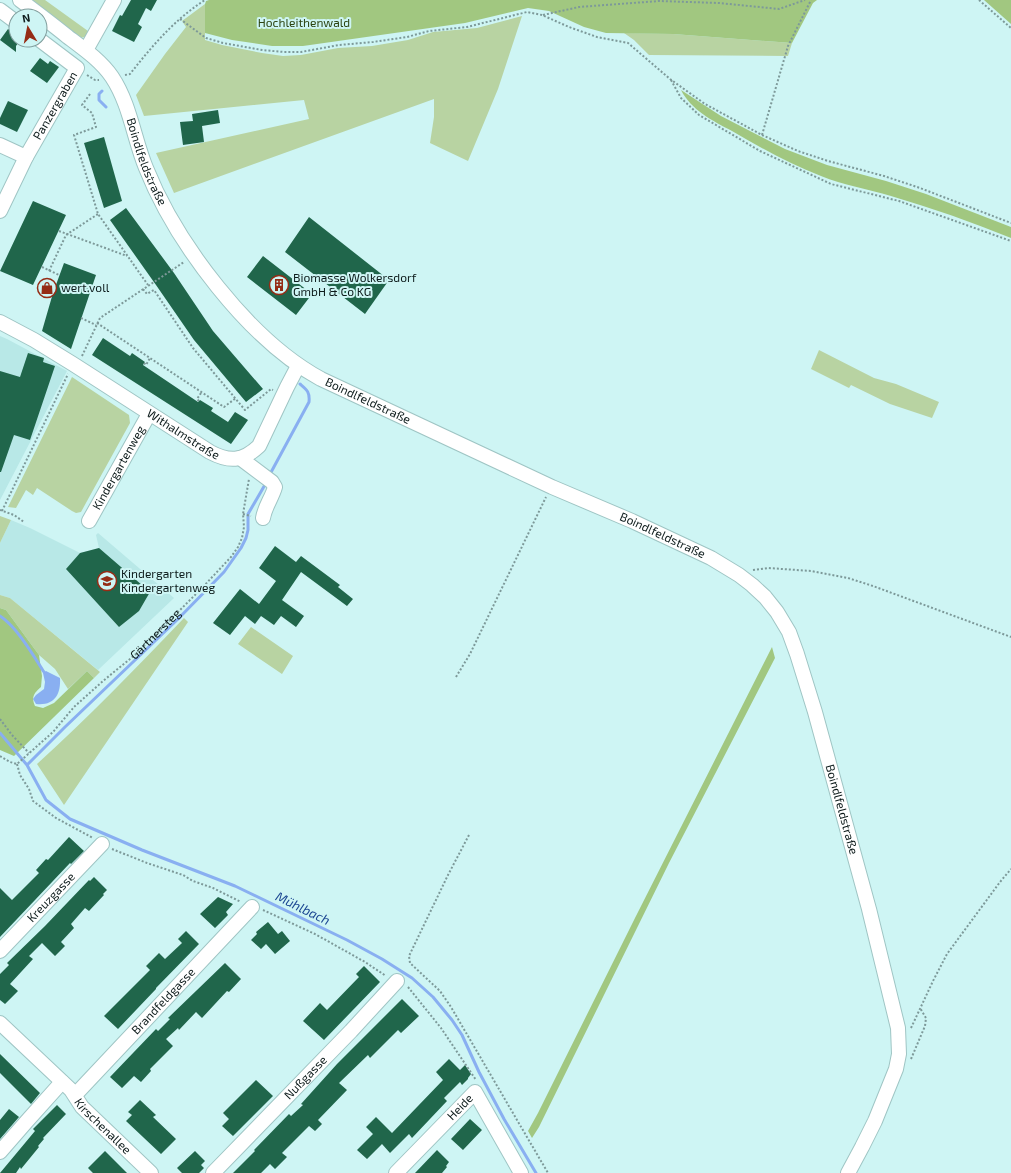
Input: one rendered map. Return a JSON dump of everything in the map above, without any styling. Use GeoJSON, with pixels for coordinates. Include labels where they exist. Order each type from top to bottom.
{"type":"FeatureCollection","features":[{"type":"Feature","properties":{"kind":"street","name":"Boindlfeldstraße"},"geometry":{"type":"LineString","coordinates":[[20,0],[86,50],[114,79],[122,96],[146,168],[154,187],[194,254],[222,291],[249,322],[298,366],[321,379],[552,487],[683,544],[711,558],[739,575],[765,597],[777,612],[789,632],[797,654],[837,790],[884,968],[899,1040],[899,1054],[896,1069],[862,1148],[848,1173]]}},
{"type":"Feature","properties":{"kind":"street"},"geometry":{"type":"LineString","coordinates":[[86,50],[114,0]]}},
{"type":"Feature","properties":{"kind":"street"},"geometry":{"type":"LineString","coordinates":[[48,46],[77,68]]}},
{"type":"Feature","properties":{"kind":"street","name":"Panzergraben"},"geometry":{"type":"LineString","coordinates":[[0,211],[26,157],[77,68]]}},
{"type":"Feature","properties":{"kind":"street"},"geometry":{"type":"LineString","coordinates":[[0,145],[26,157]]}},
{"type":"Feature","properties":{"kind":"street","name":"Withalmstraße"},"geometry":{"type":"LineString","coordinates":[[0,322],[34,340],[75,365],[149,414],[221,458],[230,460],[240,458]]}},
{"type":"Feature","properties":{"kind":"street"},"geometry":{"type":"LineString","coordinates":[[258,517],[274,493],[275,487],[272,482],[240,458],[253,452],[259,446],[298,366]]}},
{"type":"Feature","properties":{"kind":"street","name":"Kindergartenweg"},"geometry":{"type":"LineString","coordinates":[[89,521],[149,414]]}},
{"type":"Feature","properties":{"kind":"street","name":"Kreuzgasse"},"geometry":{"type":"LineString","coordinates":[[0,951],[102,844]]}},
{"type":"Feature","properties":{"kind":"street","name":"Brandfeldgasse"},"geometry":{"type":"LineString","coordinates":[[75,1095],[252,907]]}},
{"type":"Feature","properties":{"kind":"street","name":"Nußgasse"},"geometry":{"type":"LineString","coordinates":[[213,1173],[351,1031],[397,981]]}},
{"type":"Feature","properties":{"kind":"street","name":"Kirschenallee"},"geometry":{"type":"LineString","coordinates":[[0,1023],[75,1095],[82,1107],[146,1171]]}},
{"type":"Feature","properties":{"kind":"street"},"geometry":{"type":"LineString","coordinates":[[0,1152],[62,1082]]}},
{"type":"Feature","properties":{"kind":"street","name":"Heide"},"geometry":{"type":"LineString","coordinates":[[396,1173],[475,1092],[521,1173]]}},
{"type":"Feature","properties":{"kind":"path"},"geometry":{"type":"LineString","coordinates":[[114,79],[130,74],[152,46],[180,19],[205,0]]}},
{"type":"Feature","properties":{"kind":"path"},"geometry":{"type":"LineString","coordinates":[[542,15],[579,7],[637,2],[719,2],[779,9],[805,0]]}},
{"type":"Feature","properties":{"kind":"path"},"geometry":{"type":"LineString","coordinates":[[762,135],[788,46],[811,0]]}},
{"type":"Feature","properties":{"kind":"path"},"geometry":{"type":"LineString","coordinates":[[979,0],[1011,28]]}},
{"type":"Feature","properties":{"kind":"path"},"geometry":{"type":"LineString","coordinates":[[180,19],[206,38],[246,47],[284,52],[301,52],[339,45],[407,37],[429,31],[467,27],[527,12],[542,15],[597,37],[628,43],[670,78],[705,104],[762,135],[798,151],[920,188],[1011,223]]}},
{"type":"Feature","properties":{"kind":"path","name":"Panzergraben"},"geometry":{"type":"LineString","coordinates":[[77,68],[95,80],[114,79]]}},
{"type":"Feature","properties":{"kind":"path"},"geometry":{"type":"LineString","coordinates":[[670,78],[681,98],[698,115],[760,151],[831,184],[899,201],[1011,241]]}},
{"type":"Feature","properties":{"kind":"path"},"geometry":{"type":"LineString","coordinates":[[90,94],[82,105],[92,113],[96,127],[74,135],[98,214],[148,285]]}},
{"type":"Feature","properties":{"kind":"path"},"geometry":{"type":"LineString","coordinates":[[49,271],[66,235],[98,214]]}},
{"type":"Feature","properties":{"kind":"path"},"geometry":{"type":"LineString","coordinates":[[58,231],[128,256]]}},
{"type":"Feature","properties":{"kind":"path"},"geometry":{"type":"LineString","coordinates":[[24,522],[14,515],[1,510],[75,365],[90,341],[100,318],[194,254]]}},
{"type":"Feature","properties":{"kind":"path"},"geometry":{"type":"LineString","coordinates":[[42,267],[59,275]]}},
{"type":"Feature","properties":{"kind":"path"},"geometry":{"type":"LineString","coordinates":[[143,289],[147,294],[154,290],[193,348],[245,410],[271,389],[283,395]]}},
{"type":"Feature","properties":{"kind":"path"},"geometry":{"type":"LineString","coordinates":[[81,318],[97,324],[224,407],[236,398]]}},
{"type":"Feature","properties":{"kind":"path"},"geometry":{"type":"LineString","coordinates":[[144,363],[146,365],[150,358]]}},
{"type":"Feature","properties":{"kind":"path"},"geometry":{"type":"LineString","coordinates":[[199,401],[197,399],[202,393]]}},
{"type":"Feature","properties":{"kind":"path","name":"Gärtnersteg"},"geometry":{"type":"LineString","coordinates":[[0,756],[17,764],[53,732],[74,707],[136,654],[201,589],[231,556],[238,547],[242,538],[244,527],[243,514],[255,470]]}},
{"type":"Feature","properties":{"kind":"path"},"geometry":{"type":"LineString","coordinates":[[456,677],[470,654],[552,487]]}},
{"type":"Feature","properties":{"kind":"path"},"geometry":{"type":"LineString","coordinates":[[243,514],[258,517]]}},
{"type":"Feature","properties":{"kind":"path"},"geometry":{"type":"LineString","coordinates":[[739,575],[756,569],[768,568],[811,571],[848,578],[1011,637]]}},
{"type":"Feature","properties":{"kind":"path"},"geometry":{"type":"LineString","coordinates":[[0,719],[12,735],[29,753]]}},
{"type":"Feature","properties":{"kind":"path"},"geometry":{"type":"LineString","coordinates":[[469,835],[409,956],[410,963],[440,991],[451,1007],[548,1173]]}},
{"type":"Feature","properties":{"kind":"path"},"geometry":{"type":"LineString","coordinates":[[899,1040],[908,1034],[947,954],[1011,869]]}},
{"type":"Feature","properties":{"kind":"shaded area"},"geometry":{"type":"Polygon","coordinates":[[[0,336],[67,371],[0,500],[0,336]]]}},
{"type":"Feature","properties":{"kind":"shaded area"},"geometry":{"type":"Polygon","coordinates":[[[11,520],[80,553],[99,548],[96,535],[98,533],[174,598],[98,670],[10,598],[0,595],[0,543],[11,520]]]}},
{"type":"Feature","properties":{"kind":"green space"},"geometry":{"type":"Polygon","coordinates":[[[30,0],[45,0],[88,31],[85,37],[80,38],[48,14],[48,8],[41,8],[30,0]]]}},
{"type":"Feature","properties":{"kind":"green space","name":"Hochleithenwald"},"geometry":{"type":"Polygon","coordinates":[[[817,0],[813,3],[792,43],[673,34],[606,33],[584,27],[549,11],[528,8],[465,23],[303,46],[272,46],[232,40],[205,33],[205,4],[206,1],[817,0]]]}},
{"type":"Feature","properties":{"kind":"green space"},"geometry":{"type":"Polygon","coordinates":[[[984,0],[1011,0],[1011,24],[984,0]]]}},
{"type":"Feature","properties":{"kind":"green space"},"geometry":{"type":"Polygon","coordinates":[[[205,4],[205,40],[222,45],[283,56],[301,55],[338,48],[372,46],[408,40],[433,32],[477,28],[522,16],[498,89],[468,161],[430,143],[434,117],[434,99],[174,193],[156,153],[309,119],[304,100],[144,116],[136,95],[186,27],[182,21],[205,4]]]}},
{"type":"Feature","properties":{"kind":"green space"},"geometry":{"type":"Polygon","coordinates":[[[624,33],[673,34],[792,43],[788,56],[649,55],[634,40],[624,33]]]}},
{"type":"Feature","properties":{"kind":"green space"},"geometry":{"type":"Polygon","coordinates":[[[681,90],[721,116],[785,149],[827,165],[886,181],[926,194],[1011,227],[1011,238],[937,210],[838,182],[798,166],[765,150],[710,119],[685,97],[681,90]]]}},
{"type":"Feature","properties":{"kind":"green space"},"geometry":{"type":"Polygon","coordinates":[[[819,350],[874,378],[896,384],[939,402],[932,418],[890,404],[851,385],[849,388],[811,369],[819,350]]]}},
{"type":"Feature","properties":{"kind":"green space"},"geometry":{"type":"Polygon","coordinates":[[[72,377],[129,415],[130,423],[81,512],[76,513],[72,511],[37,488],[33,495],[26,490],[16,508],[8,507],[72,377]]]}},
{"type":"Feature","properties":{"kind":"green space"},"geometry":{"type":"Polygon","coordinates":[[[0,516],[11,520],[0,543],[0,516]]]}},
{"type":"Feature","properties":{"kind":"green space"},"geometry":{"type":"Polygon","coordinates":[[[0,595],[10,598],[100,672],[94,678],[87,671],[68,689],[55,669],[39,655],[6,610],[0,608],[0,595]]]}},
{"type":"Feature","properties":{"kind":"green space"},"geometry":{"type":"Polygon","coordinates":[[[0,608],[6,610],[39,655],[42,676],[41,687],[35,693],[33,698],[35,706],[43,708],[54,703],[87,671],[94,678],[14,756],[0,750],[0,608]]]}},
{"type":"Feature","properties":{"kind":"green space"},"geometry":{"type":"Polygon","coordinates":[[[184,618],[188,622],[64,805],[37,764],[93,711],[184,618]]]}},
{"type":"Feature","properties":{"kind":"green space"},"geometry":{"type":"Polygon","coordinates":[[[251,627],[293,656],[282,674],[238,644],[251,627]]]}},
{"type":"Feature","properties":{"kind":"green space"},"geometry":{"type":"Polygon","coordinates":[[[772,647],[775,658],[669,863],[539,1127],[532,1138],[528,1131],[772,647]]]}},
{"type":"Feature","properties":{"kind":"water"},"geometry":{"type":"Polygon","coordinates":[[[46,671],[60,678],[58,694],[52,701],[36,704],[33,699],[44,689],[45,682],[43,673],[46,671]]]}},
{"type":"Feature","properties":{"kind":"building"},"geometry":{"type":"Polygon","coordinates":[[[131,0],[157,0],[151,11],[146,8],[138,24],[142,27],[134,42],[112,31],[120,15],[122,16],[131,0]]]}},
{"type":"Feature","properties":{"kind":"building"},"geometry":{"type":"Polygon","coordinates":[[[8,29],[8,46],[0,40],[8,29]]]}},
{"type":"Feature","properties":{"kind":"building"},"geometry":{"type":"Polygon","coordinates":[[[11,48],[16,48],[16,52],[11,48]]]}},
{"type":"Feature","properties":{"kind":"building"},"geometry":{"type":"Polygon","coordinates":[[[40,58],[48,64],[50,61],[59,67],[47,83],[30,71],[40,58]]]}},
{"type":"Feature","properties":{"kind":"building"},"geometry":{"type":"Polygon","coordinates":[[[8,101],[28,110],[17,132],[0,124],[0,118],[8,101]]]}},
{"type":"Feature","properties":{"kind":"building"},"geometry":{"type":"Polygon","coordinates":[[[218,110],[220,123],[202,126],[204,142],[183,145],[180,122],[193,121],[192,114],[218,110]]]}},
{"type":"Feature","properties":{"kind":"building"},"geometry":{"type":"Polygon","coordinates":[[[104,137],[122,201],[104,208],[84,143],[104,137]]]}},
{"type":"Feature","properties":{"kind":"building"},"geometry":{"type":"Polygon","coordinates":[[[33,201],[66,215],[33,285],[0,271],[33,201]]]}},
{"type":"Feature","properties":{"kind":"building"},"geometry":{"type":"Polygon","coordinates":[[[126,208],[174,273],[213,331],[263,389],[246,402],[194,340],[110,220],[126,208]]]}},
{"type":"Feature","properties":{"kind":"building"},"geometry":{"type":"Polygon","coordinates":[[[309,217],[389,280],[365,314],[285,252],[309,217]]]}},
{"type":"Feature","properties":{"kind":"building","name":"Biomasse Wolkersdorf GmbH & Co KG"},"geometry":{"type":"Polygon","coordinates":[[[263,256],[312,294],[296,315],[247,277],[263,256]]]}},
{"type":"Feature","properties":{"kind":"building"},"geometry":{"type":"Polygon","coordinates":[[[64,263],[96,275],[71,349],[42,331],[53,293],[64,263]]]}},
{"type":"Feature","properties":{"kind":"building"},"geometry":{"type":"Polygon","coordinates":[[[103,338],[130,356],[132,353],[145,362],[143,365],[198,402],[200,400],[213,408],[211,411],[228,422],[235,412],[248,420],[231,444],[92,355],[103,338]]]}},
{"type":"Feature","properties":{"kind":"building"},"geometry":{"type":"Polygon","coordinates":[[[28,353],[44,358],[43,362],[55,366],[30,440],[14,435],[0,472],[0,371],[20,377],[28,353]]]}},
{"type":"Feature","properties":{"kind":"building"},"geometry":{"type":"Polygon","coordinates":[[[275,546],[296,562],[301,556],[340,585],[338,587],[353,599],[347,606],[301,572],[282,600],[304,616],[296,627],[281,616],[274,625],[261,616],[255,624],[245,616],[230,635],[213,623],[240,589],[259,604],[276,581],[259,568],[275,546]]]}},
{"type":"Feature","properties":{"kind":"building","name":"Kindergarten Kindergartenweg"},"geometry":{"type":"Polygon","coordinates":[[[99,548],[150,592],[139,611],[119,627],[66,569],[80,553],[99,548]]]}},
{"type":"Feature","properties":{"kind":"building"},"geometry":{"type":"Polygon","coordinates":[[[69,837],[84,851],[71,864],[70,863],[0,937],[0,888],[12,900],[39,873],[36,870],[46,859],[48,860],[69,837]]]}},
{"type":"Feature","properties":{"kind":"building"},"geometry":{"type":"Polygon","coordinates":[[[94,877],[107,890],[103,894],[104,895],[89,911],[85,908],[71,924],[74,928],[61,942],[65,946],[55,956],[42,943],[29,956],[33,959],[10,984],[18,991],[5,1004],[0,1000],[0,974],[9,965],[7,963],[89,880],[90,881],[94,877]]]}},
{"type":"Feature","properties":{"kind":"building"},"geometry":{"type":"Polygon","coordinates":[[[218,897],[233,904],[226,912],[228,915],[215,928],[200,914],[218,897]]]}},
{"type":"Feature","properties":{"kind":"building"},"geometry":{"type":"Polygon","coordinates":[[[268,922],[278,934],[282,931],[290,941],[275,954],[266,944],[261,949],[251,940],[257,934],[256,932],[268,922]]]}},
{"type":"Feature","properties":{"kind":"building"},"geometry":{"type":"Polygon","coordinates":[[[186,931],[199,944],[118,1029],[104,1016],[150,970],[146,966],[159,953],[165,959],[182,943],[178,939],[186,931]]]}},
{"type":"Feature","properties":{"kind":"building"},"geometry":{"type":"Polygon","coordinates":[[[225,963],[241,979],[229,992],[227,991],[202,1018],[196,1012],[179,1030],[178,1028],[166,1039],[173,1046],[150,1069],[151,1071],[141,1082],[134,1076],[122,1088],[110,1077],[156,1029],[158,1031],[170,1019],[168,1018],[225,963]]]}},
{"type":"Feature","properties":{"kind":"building"},"geometry":{"type":"Polygon","coordinates":[[[364,966],[380,982],[324,1040],[303,1021],[320,1003],[327,1010],[359,977],[356,974],[364,966]]]}},
{"type":"Feature","properties":{"kind":"building"},"geometry":{"type":"Polygon","coordinates":[[[402,999],[419,1016],[401,1033],[398,1030],[370,1058],[368,1055],[339,1083],[347,1090],[318,1120],[322,1124],[315,1131],[309,1126],[282,1153],[287,1157],[275,1169],[270,1164],[261,1173],[233,1173],[289,1114],[291,1116],[303,1105],[301,1104],[337,1064],[402,999]]]}},
{"type":"Feature","properties":{"kind":"building"},"geometry":{"type":"Polygon","coordinates":[[[0,1054],[40,1093],[31,1104],[0,1073],[0,1054]]]}},
{"type":"Feature","properties":{"kind":"building"},"geometry":{"type":"Polygon","coordinates":[[[449,1059],[460,1070],[465,1065],[471,1074],[462,1085],[460,1082],[444,1098],[447,1101],[412,1138],[409,1134],[390,1153],[382,1144],[367,1159],[357,1150],[373,1134],[366,1127],[376,1117],[392,1133],[443,1080],[436,1072],[449,1059]]]}},
{"type":"Feature","properties":{"kind":"building"},"geometry":{"type":"Polygon","coordinates":[[[256,1080],[273,1096],[233,1136],[222,1126],[229,1119],[223,1113],[256,1080]]]}},
{"type":"Feature","properties":{"kind":"building"},"geometry":{"type":"Polygon","coordinates":[[[140,1100],[156,1115],[153,1117],[176,1139],[161,1154],[126,1121],[132,1115],[128,1112],[140,1100]]]}},
{"type":"Feature","properties":{"kind":"building"},"geometry":{"type":"Polygon","coordinates":[[[57,1105],[66,1114],[43,1138],[44,1139],[38,1146],[39,1147],[21,1169],[20,1167],[16,1173],[0,1173],[35,1131],[33,1129],[57,1105]]]}},
{"type":"Feature","properties":{"kind":"building"},"geometry":{"type":"Polygon","coordinates":[[[9,1109],[19,1117],[0,1139],[0,1120],[9,1109]]]}},
{"type":"Feature","properties":{"kind":"building"},"geometry":{"type":"Polygon","coordinates":[[[470,1119],[482,1130],[463,1150],[451,1139],[470,1119]]]}},
{"type":"Feature","properties":{"kind":"building"},"geometry":{"type":"Polygon","coordinates":[[[437,1150],[449,1162],[442,1173],[415,1173],[437,1150]]]}},
{"type":"Feature","properties":{"kind":"building"},"geometry":{"type":"Polygon","coordinates":[[[105,1151],[127,1173],[93,1173],[88,1168],[105,1151]]]}},
{"type":"Feature","properties":{"kind":"building"},"geometry":{"type":"Polygon","coordinates":[[[195,1151],[205,1161],[201,1165],[204,1168],[199,1173],[182,1173],[177,1168],[195,1151]]]}},
{"type":"Feature","properties":{"kind":"waterway"},"geometry":{"type":"LineString","coordinates":[[102,91],[99,94],[99,100],[106,107]]}},
{"type":"Feature","properties":{"kind":"waterway"},"geometry":{"type":"LineString","coordinates":[[269,476],[309,402],[308,392],[300,384]]}},
{"type":"Feature","properties":{"kind":"waterway"},"geometry":{"type":"LineString","coordinates":[[27,765],[178,619],[224,572],[241,548],[246,538],[248,530],[248,514],[266,483]]}},
{"type":"Feature","properties":{"kind":"waterway"},"geometry":{"type":"LineString","coordinates":[[0,616],[18,634],[44,672]]}},
{"type":"Feature","properties":{"kind":"waterway","name":"Mühlbach"},"geometry":{"type":"LineString","coordinates":[[0,733],[27,765],[46,800],[70,819],[142,850],[235,886],[347,940],[382,959],[412,978],[433,997],[462,1035],[479,1072],[504,1119],[536,1173]]}},
{"type":"Feature","properties":{"kind":"place","name":"Biomasse Wolkersdorf GmbH & Co KG"},"geometry":{"type":"Point","coordinates":[279,285]}},
{"type":"Feature","properties":{"kind":"place","name":"wert.voll"},"geometry":{"type":"Point","coordinates":[47,288]}},
{"type":"Feature","properties":{"kind":"place","name":"Kindergarten Kindergartenweg"},"geometry":{"type":"Point","coordinates":[107,581]}}]}
